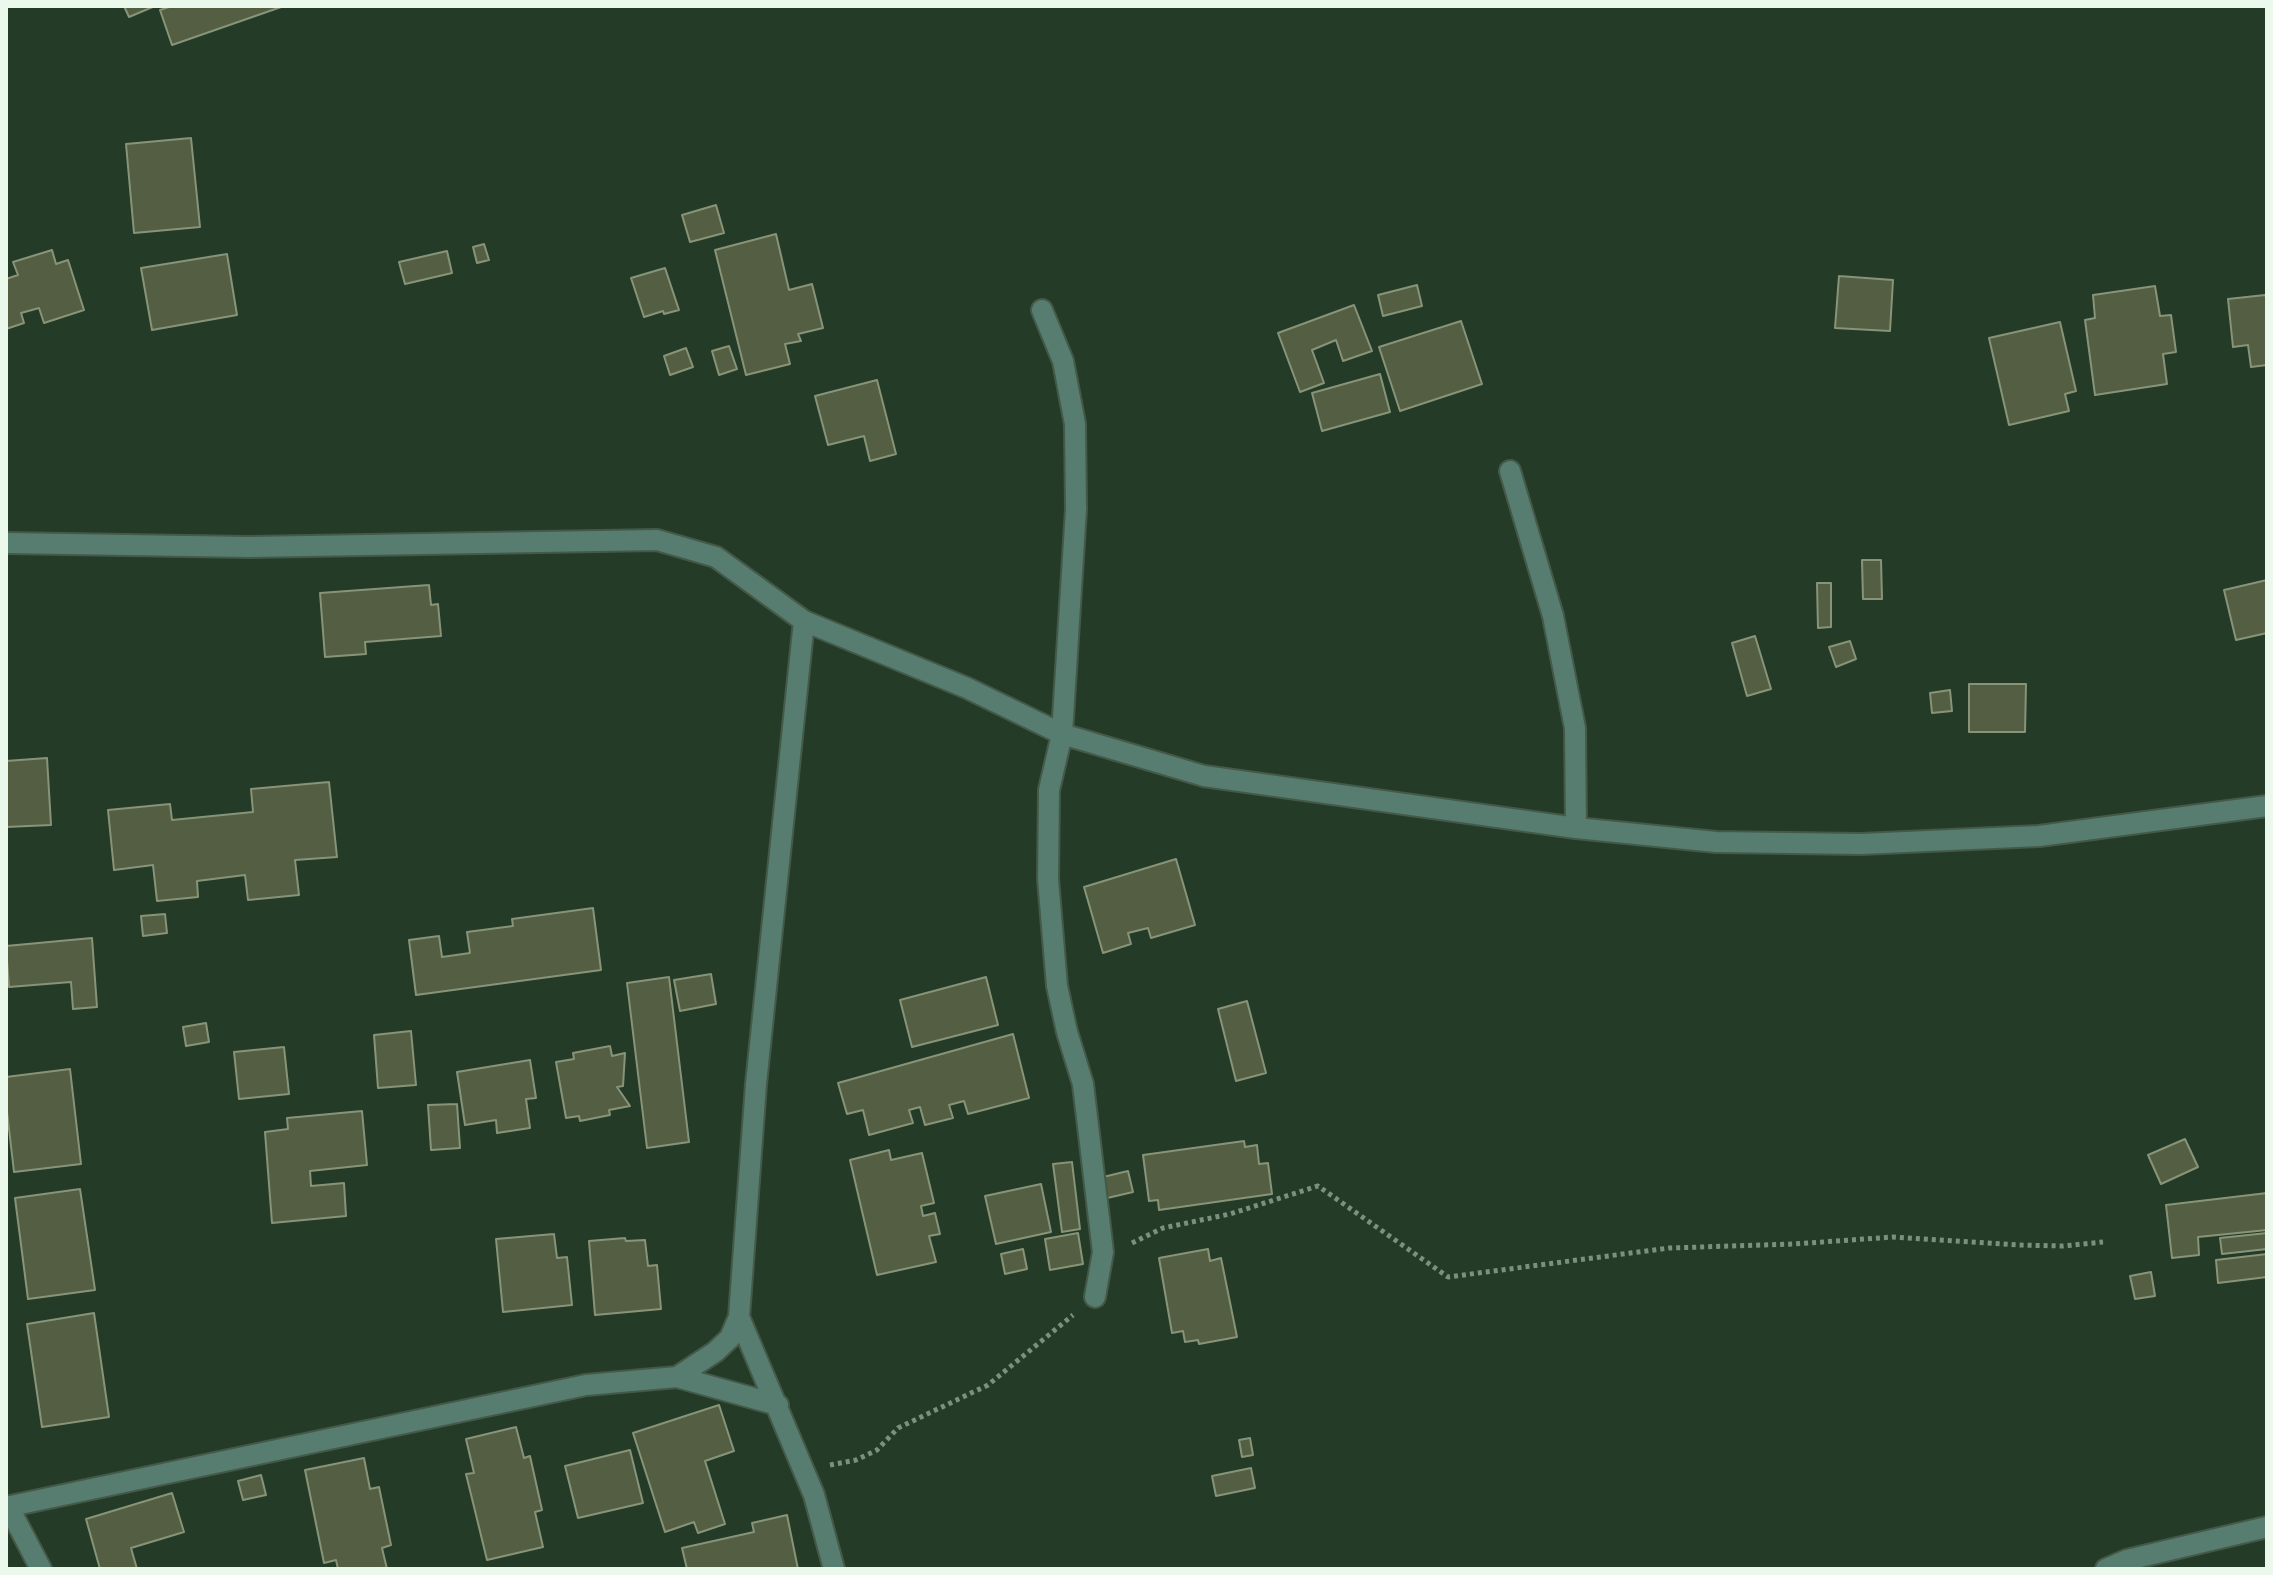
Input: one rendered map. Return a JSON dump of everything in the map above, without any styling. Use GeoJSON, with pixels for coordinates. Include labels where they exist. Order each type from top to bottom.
{"type":"FeatureCollection","features":[{"type":"Feature","properties":{"kind":"street"},"geometry":{"type":"LineString","coordinates":[[1042,310],[1063,361],[1075,424],[1076,509],[1062,734],[1049,790],[1048,879],[1057,986],[1083,1084],[1103,1252],[1095,1297]]}},
{"type":"Feature","properties":{"kind":"street"},"geometry":{"type":"LineString","coordinates":[[1510,471],[1553,616],[1575,728],[1576,828]]}},
{"type":"Feature","properties":{"kind":"street"},"geometry":{"type":"LineString","coordinates":[[6,543],[249,547],[657,540],[716,557],[804,621],[967,688],[1062,734],[1204,776],[1576,828],[1716,842],[1861,844],[2039,836],[2267,806]]}},
{"type":"Feature","properties":{"kind":"street"},"geometry":{"type":"LineString","coordinates":[[677,1377],[723,1345],[730,1338],[739,1317],[756,1084],[804,621]]}},
{"type":"Feature","properties":{"kind":"street"},"geometry":{"type":"LineString","coordinates":[[739,1317],[814,1495],[834,1569]]}},
{"type":"Feature","properties":{"kind":"street"},"geometry":{"type":"LineString","coordinates":[[41,1569],[7,1506],[586,1385],[677,1377],[778,1405]]}},
{"type":"Feature","properties":{"kind":"street"},"geometry":{"type":"LineString","coordinates":[[2106,1569],[2127,1560],[2267,1527]]}},
{"type":"Feature","properties":{"kind":"path"},"geometry":{"type":"LineString","coordinates":[[1124,1254],[1132,1243],[1163,1228],[1230,1214],[1318,1186],[1448,1277],[1683,1247],[1893,1237],[2018,1245],[2063,1246],[2103,1242]]}},
{"type":"Feature","properties":{"kind":"path"},"geometry":{"type":"LineString","coordinates":[[802,1470],[856,1460],[877,1450],[898,1428],[988,1385],[1095,1297]]}},
{"type":"Feature","properties":{"kind":"building"},"geometry":{"type":"Polygon","coordinates":[[[124,6],[155,6],[129,17],[124,6]]]}},
{"type":"Feature","properties":{"kind":"building"},"geometry":{"type":"Polygon","coordinates":[[[172,6],[284,6],[172,45],[160,10],[172,6]]]}},
{"type":"Feature","properties":{"kind":"building"},"geometry":{"type":"Polygon","coordinates":[[[191,138],[200,227],[134,233],[126,144],[191,138]]]}},
{"type":"Feature","properties":{"kind":"building"},"geometry":{"type":"Polygon","coordinates":[[[716,205],[724,233],[690,242],[682,215],[716,205]]]}},
{"type":"Feature","properties":{"kind":"building"},"geometry":{"type":"Polygon","coordinates":[[[776,234],[789,290],[812,284],[823,328],[798,334],[801,341],[785,344],[790,364],[746,375],[715,250],[776,234]]]}},
{"type":"Feature","properties":{"kind":"building"},"geometry":{"type":"Polygon","coordinates":[[[484,244],[489,260],[477,263],[473,247],[484,244]]]}},
{"type":"Feature","properties":{"kind":"building"},"geometry":{"type":"Polygon","coordinates":[[[52,250],[56,264],[68,260],[84,310],[44,323],[39,308],[21,313],[24,323],[6,329],[6,279],[18,275],[13,262],[52,250]]]}},
{"type":"Feature","properties":{"kind":"building"},"geometry":{"type":"Polygon","coordinates":[[[447,251],[452,273],[405,284],[399,262],[447,251]]]}},
{"type":"Feature","properties":{"kind":"building"},"geometry":{"type":"Polygon","coordinates":[[[227,254],[237,315],[152,330],[141,268],[227,254]]]}},
{"type":"Feature","properties":{"kind":"building"},"geometry":{"type":"Polygon","coordinates":[[[665,268],[679,310],[644,317],[631,278],[665,268]]]}},
{"type":"Feature","properties":{"kind":"building"},"geometry":{"type":"Polygon","coordinates":[[[1839,276],[1893,280],[1890,331],[1835,328],[1839,276]]]}},
{"type":"Feature","properties":{"kind":"building"},"geometry":{"type":"Polygon","coordinates":[[[1417,285],[1422,306],[1383,316],[1378,295],[1417,285]]]}},
{"type":"Feature","properties":{"kind":"building"},"geometry":{"type":"Polygon","coordinates":[[[2155,286],[2160,316],[2171,315],[2176,352],[2163,354],[2167,384],[2095,395],[2085,320],[2095,318],[2093,295],[2155,286]]]}},
{"type":"Feature","properties":{"kind":"building"},"geometry":{"type":"Polygon","coordinates":[[[2265,295],[2267,365],[2251,367],[2248,345],[2233,347],[2228,299],[2265,295]]]}},
{"type":"Feature","properties":{"kind":"building"},"geometry":{"type":"Polygon","coordinates":[[[1354,305],[1372,351],[1343,361],[1336,340],[1312,350],[1324,383],[1300,392],[1278,333],[1354,305]]]}},
{"type":"Feature","properties":{"kind":"building"},"geometry":{"type":"Polygon","coordinates":[[[1461,321],[1482,384],[1400,411],[1379,347],[1461,321]]]}},
{"type":"Feature","properties":{"kind":"building"},"geometry":{"type":"Polygon","coordinates":[[[2060,322],[2076,391],[2065,394],[2069,411],[2009,425],[1989,338],[2060,322]]]}},
{"type":"Feature","properties":{"kind":"building"},"geometry":{"type":"Polygon","coordinates":[[[729,346],[737,369],[719,375],[712,351],[729,346]]]}},
{"type":"Feature","properties":{"kind":"building"},"geometry":{"type":"Polygon","coordinates":[[[686,348],[693,367],[670,375],[664,356],[686,348]]]}},
{"type":"Feature","properties":{"kind":"building"},"geometry":{"type":"Polygon","coordinates":[[[1380,374],[1390,412],[1322,431],[1312,393],[1380,374]]]}},
{"type":"Feature","properties":{"kind":"building"},"geometry":{"type":"Polygon","coordinates":[[[877,380],[896,454],[870,461],[864,436],[828,445],[815,396],[877,380]]]}},
{"type":"Feature","properties":{"kind":"building"},"geometry":{"type":"Polygon","coordinates":[[[1862,560],[1881,560],[1882,599],[1863,599],[1862,560]]]}},
{"type":"Feature","properties":{"kind":"building"},"geometry":{"type":"Polygon","coordinates":[[[2267,580],[2267,633],[2236,640],[2224,590],[2267,580]]]}},
{"type":"Feature","properties":{"kind":"building"},"geometry":{"type":"Polygon","coordinates":[[[1817,583],[1831,583],[1831,627],[1818,628],[1817,583]]]}},
{"type":"Feature","properties":{"kind":"building"},"geometry":{"type":"Polygon","coordinates":[[[429,585],[431,605],[438,604],[441,636],[365,642],[366,654],[325,657],[320,593],[429,585]]]}},
{"type":"Feature","properties":{"kind":"building"},"geometry":{"type":"Polygon","coordinates":[[[1755,636],[1771,689],[1747,696],[1732,643],[1755,636]]]}},
{"type":"Feature","properties":{"kind":"building"},"geometry":{"type":"Polygon","coordinates":[[[1850,641],[1856,659],[1836,667],[1829,647],[1850,641]]]}},
{"type":"Feature","properties":{"kind":"building"},"geometry":{"type":"Polygon","coordinates":[[[1969,684],[2026,684],[2025,732],[1969,732],[1969,684]]]}},
{"type":"Feature","properties":{"kind":"building"},"geometry":{"type":"Polygon","coordinates":[[[1950,690],[1952,711],[1932,713],[1930,693],[1950,690]]]}},
{"type":"Feature","properties":{"kind":"building"},"geometry":{"type":"Polygon","coordinates":[[[47,758],[51,825],[6,827],[6,761],[47,758]]]}},
{"type":"Feature","properties":{"kind":"building"},"geometry":{"type":"Polygon","coordinates":[[[329,782],[337,857],[295,860],[299,895],[248,900],[245,875],[197,881],[198,897],[157,901],[153,865],[114,870],[108,810],[170,804],[172,820],[253,812],[251,789],[329,782]]]}},
{"type":"Feature","properties":{"kind":"building"},"geometry":{"type":"Polygon","coordinates":[[[1176,859],[1195,925],[1151,938],[1148,928],[1128,933],[1131,944],[1103,953],[1084,887],[1176,859]]]}},
{"type":"Feature","properties":{"kind":"building"},"geometry":{"type":"Polygon","coordinates":[[[593,908],[601,970],[416,995],[409,940],[439,936],[442,957],[470,953],[467,932],[513,926],[512,919],[593,908]]]}},
{"type":"Feature","properties":{"kind":"building"},"geometry":{"type":"Polygon","coordinates":[[[165,914],[167,933],[143,936],[141,916],[165,914]]]}},
{"type":"Feature","properties":{"kind":"building"},"geometry":{"type":"Polygon","coordinates":[[[92,938],[97,1007],[73,1009],[71,982],[9,987],[6,946],[92,938]]]}},
{"type":"Feature","properties":{"kind":"building"},"geometry":{"type":"Polygon","coordinates":[[[711,974],[716,1004],[680,1011],[674,980],[711,974]]]}},
{"type":"Feature","properties":{"kind":"building"},"geometry":{"type":"Polygon","coordinates":[[[669,977],[689,1142],[647,1148],[627,983],[669,977]]]}},
{"type":"Feature","properties":{"kind":"building"},"geometry":{"type":"Polygon","coordinates":[[[986,977],[998,1025],[912,1047],[900,1000],[986,977]]]}},
{"type":"Feature","properties":{"kind":"building"},"geometry":{"type":"Polygon","coordinates":[[[1247,1001],[1266,1073],[1236,1081],[1218,1009],[1247,1001]]]}},
{"type":"Feature","properties":{"kind":"building"},"geometry":{"type":"Polygon","coordinates":[[[206,1023],[209,1042],[186,1046],[183,1027],[206,1023]]]}},
{"type":"Feature","properties":{"kind":"building"},"geometry":{"type":"Polygon","coordinates":[[[411,1031],[416,1085],[378,1088],[374,1035],[411,1031]]]}},
{"type":"Feature","properties":{"kind":"building"},"geometry":{"type":"Polygon","coordinates":[[[1013,1034],[1029,1098],[968,1114],[964,1101],[949,1105],[953,1118],[925,1125],[920,1107],[909,1110],[913,1123],[869,1135],[863,1110],[847,1114],[838,1083],[1013,1034]]]}},
{"type":"Feature","properties":{"kind":"building"},"geometry":{"type":"Polygon","coordinates":[[[610,1046],[612,1056],[625,1053],[623,1086],[617,1087],[630,1106],[609,1110],[610,1115],[580,1121],[579,1116],[566,1118],[556,1062],[574,1059],[573,1053],[610,1046]]]}},
{"type":"Feature","properties":{"kind":"building"},"geometry":{"type":"Polygon","coordinates":[[[284,1047],[289,1094],[239,1099],[234,1052],[284,1047]]]}},
{"type":"Feature","properties":{"kind":"building"},"geometry":{"type":"Polygon","coordinates":[[[530,1060],[536,1098],[526,1099],[530,1128],[497,1133],[496,1120],[465,1125],[457,1072],[530,1060]]]}},
{"type":"Feature","properties":{"kind":"building"},"geometry":{"type":"Polygon","coordinates":[[[70,1069],[81,1164],[14,1172],[6,1077],[70,1069]]]}},
{"type":"Feature","properties":{"kind":"building"},"geometry":{"type":"Polygon","coordinates":[[[457,1104],[460,1148],[431,1150],[428,1105],[457,1104]]]}},
{"type":"Feature","properties":{"kind":"building"},"geometry":{"type":"Polygon","coordinates":[[[362,1111],[367,1165],[310,1171],[311,1186],[344,1183],[346,1216],[272,1223],[265,1132],[288,1129],[287,1118],[362,1111]]]}},
{"type":"Feature","properties":{"kind":"building"},"geometry":{"type":"Polygon","coordinates":[[[2185,1139],[2198,1167],[2161,1184],[2148,1155],[2185,1139]]]}},
{"type":"Feature","properties":{"kind":"building"},"geometry":{"type":"Polygon","coordinates":[[[1244,1141],[1245,1147],[1257,1145],[1259,1164],[1268,1163],[1272,1194],[1159,1210],[1158,1200],[1149,1201],[1143,1155],[1244,1141]]]}},
{"type":"Feature","properties":{"kind":"building"},"geometry":{"type":"Polygon","coordinates":[[[889,1150],[891,1160],[922,1153],[934,1203],[921,1206],[923,1216],[935,1213],[940,1234],[929,1236],[936,1262],[877,1275],[850,1160],[889,1150]]]}},
{"type":"Feature","properties":{"kind":"building"},"geometry":{"type":"Polygon","coordinates":[[[1072,1162],[1080,1229],[1062,1232],[1053,1164],[1072,1162]]]}},
{"type":"Feature","properties":{"kind":"building"},"geometry":{"type":"Polygon","coordinates":[[[1128,1171],[1133,1192],[1103,1199],[1099,1178],[1128,1171]]]}},
{"type":"Feature","properties":{"kind":"building"},"geometry":{"type":"Polygon","coordinates":[[[1041,1184],[1051,1232],[996,1244],[985,1196],[1041,1184]]]}},
{"type":"Feature","properties":{"kind":"building"},"geometry":{"type":"Polygon","coordinates":[[[80,1189],[95,1290],[28,1299],[15,1198],[80,1189]]]}},
{"type":"Feature","properties":{"kind":"building"},"geometry":{"type":"Polygon","coordinates":[[[2267,1193],[2267,1230],[2198,1237],[2199,1255],[2172,1258],[2166,1205],[2267,1193]]]}},
{"type":"Feature","properties":{"kind":"building"},"geometry":{"type":"Polygon","coordinates":[[[1078,1233],[1083,1264],[1050,1270],[1045,1239],[1078,1233]]]}},
{"type":"Feature","properties":{"kind":"building"},"geometry":{"type":"Polygon","coordinates":[[[2267,1233],[2267,1249],[2222,1254],[2220,1238],[2267,1233]]]}},
{"type":"Feature","properties":{"kind":"building"},"geometry":{"type":"Polygon","coordinates":[[[554,1234],[557,1258],[567,1257],[572,1305],[503,1312],[496,1239],[554,1234]]]}},
{"type":"Feature","properties":{"kind":"building"},"geometry":{"type":"Polygon","coordinates":[[[625,1238],[626,1241],[645,1240],[648,1266],[657,1265],[661,1309],[595,1315],[589,1241],[625,1238]]]}},
{"type":"Feature","properties":{"kind":"building"},"geometry":{"type":"Polygon","coordinates":[[[1023,1249],[1027,1269],[1005,1274],[1001,1254],[1023,1249]]]}},
{"type":"Feature","properties":{"kind":"building"},"geometry":{"type":"Polygon","coordinates":[[[1208,1249],[1210,1261],[1221,1258],[1237,1337],[1199,1344],[1198,1340],[1185,1342],[1183,1331],[1172,1333],[1159,1258],[1208,1249]]]}},
{"type":"Feature","properties":{"kind":"building"},"geometry":{"type":"Polygon","coordinates":[[[2267,1254],[2267,1277],[2218,1283],[2216,1260],[2267,1254]]]}},
{"type":"Feature","properties":{"kind":"building"},"geometry":{"type":"Polygon","coordinates":[[[2151,1272],[2155,1296],[2135,1299],[2130,1276],[2151,1272]]]}},
{"type":"Feature","properties":{"kind":"building"},"geometry":{"type":"Polygon","coordinates":[[[94,1313],[109,1417],[42,1427],[27,1324],[94,1313]]]}},
{"type":"Feature","properties":{"kind":"building"},"geometry":{"type":"Polygon","coordinates":[[[719,1405],[734,1451],[705,1461],[725,1524],[698,1533],[694,1522],[665,1532],[633,1433],[719,1405]]]}},
{"type":"Feature","properties":{"kind":"building"},"geometry":{"type":"Polygon","coordinates":[[[516,1427],[524,1458],[530,1456],[542,1510],[535,1512],[543,1547],[487,1560],[466,1474],[474,1473],[466,1439],[516,1427]]]}},
{"type":"Feature","properties":{"kind":"building"},"geometry":{"type":"Polygon","coordinates":[[[1250,1438],[1253,1455],[1242,1457],[1239,1440],[1250,1438]]]}},
{"type":"Feature","properties":{"kind":"building"},"geometry":{"type":"Polygon","coordinates":[[[630,1450],[643,1503],[578,1518],[565,1466],[630,1450]]]}},
{"type":"Feature","properties":{"kind":"building"},"geometry":{"type":"Polygon","coordinates":[[[364,1458],[370,1489],[379,1487],[391,1545],[382,1548],[387,1569],[338,1569],[336,1560],[324,1563],[305,1470],[364,1458]]]}},
{"type":"Feature","properties":{"kind":"building"},"geometry":{"type":"Polygon","coordinates":[[[1251,1468],[1255,1488],[1216,1496],[1212,1476],[1251,1468]]]}},
{"type":"Feature","properties":{"kind":"building"},"geometry":{"type":"Polygon","coordinates":[[[261,1475],[266,1495],[243,1500],[238,1481],[261,1475]]]}},
{"type":"Feature","properties":{"kind":"building"},"geometry":{"type":"Polygon","coordinates":[[[172,1493],[184,1532],[131,1548],[137,1569],[100,1569],[86,1519],[172,1493]]]}},
{"type":"Feature","properties":{"kind":"building"},"geometry":{"type":"Polygon","coordinates":[[[787,1515],[798,1569],[687,1569],[682,1548],[754,1532],[752,1523],[787,1515]]]}}]}
